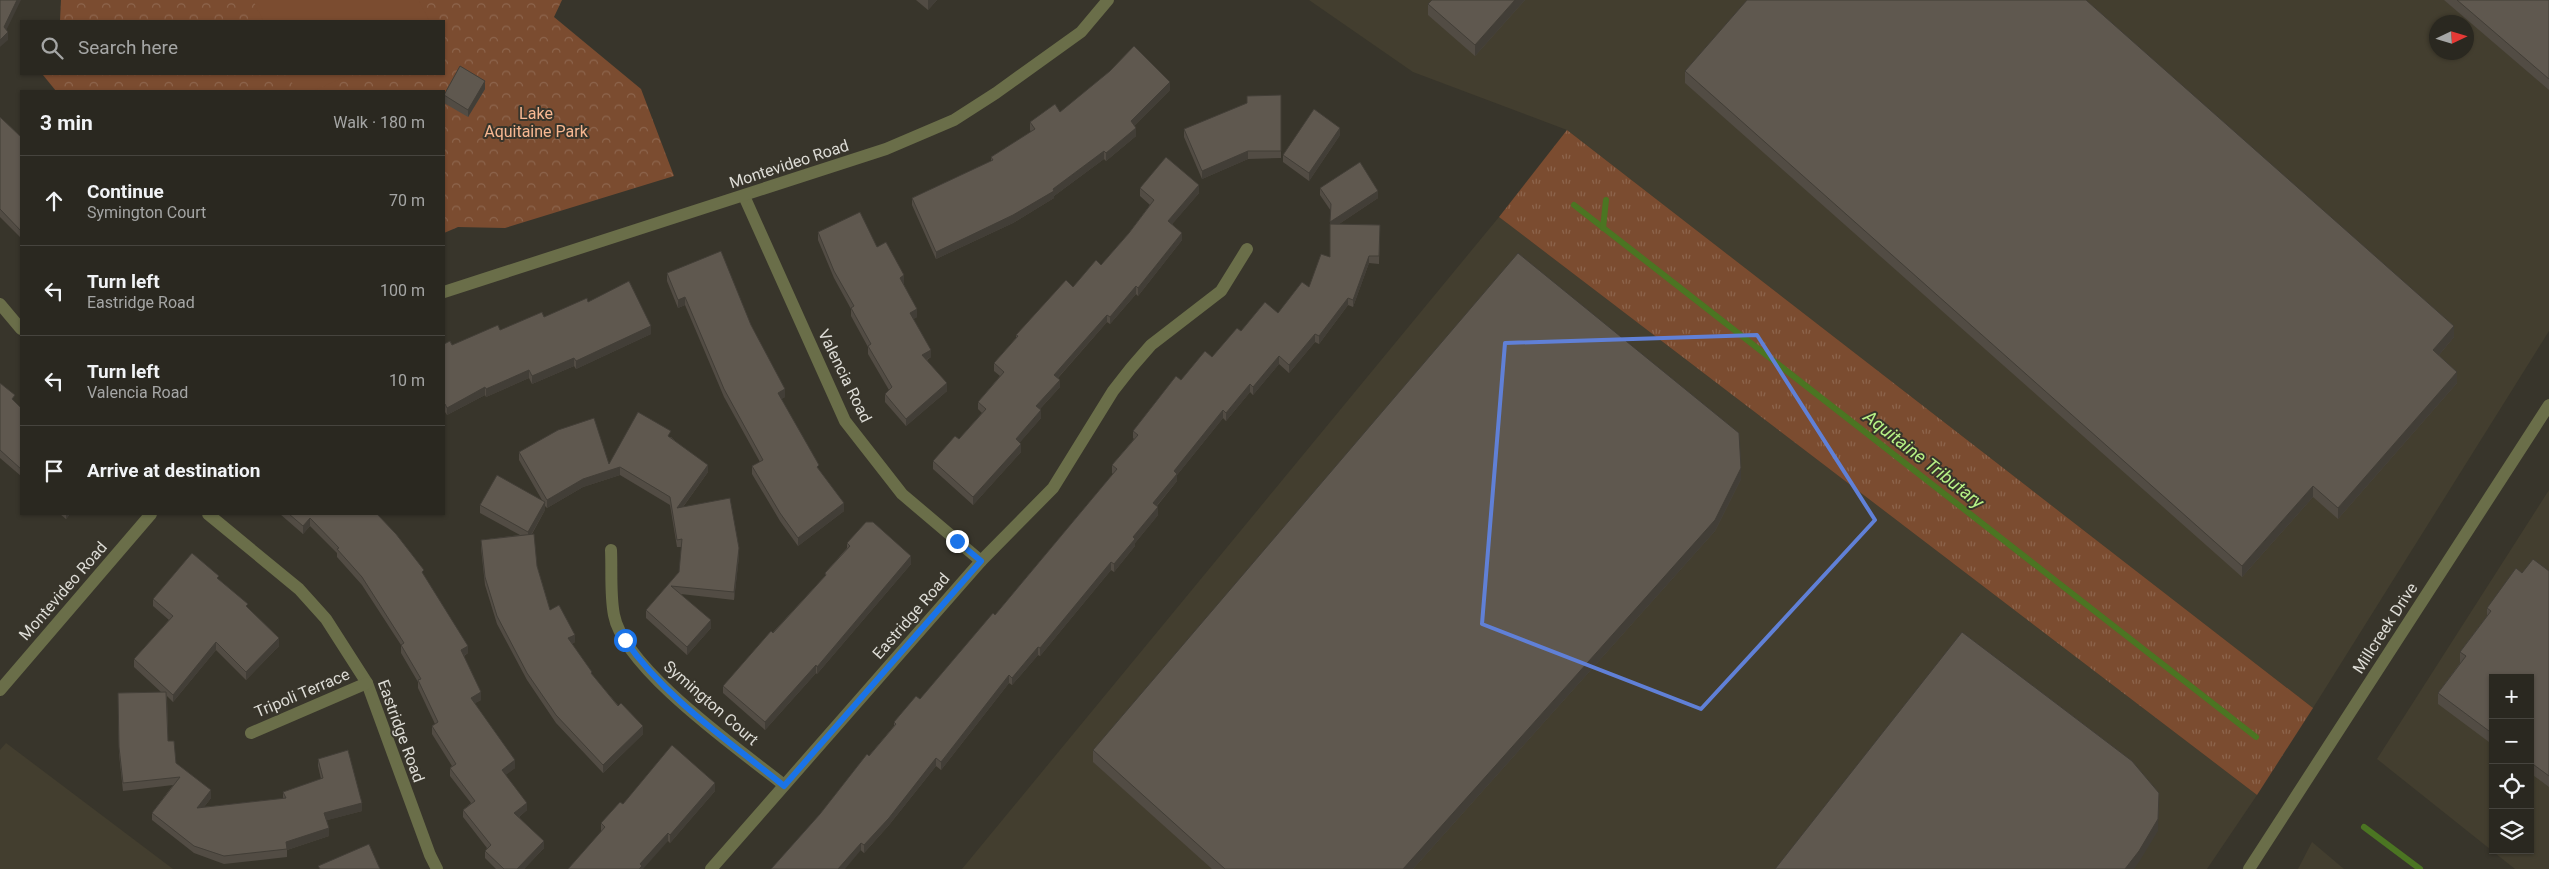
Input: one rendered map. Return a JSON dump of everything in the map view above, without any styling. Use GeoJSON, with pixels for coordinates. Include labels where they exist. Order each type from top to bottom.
{"type":"FeatureCollection","features":[{"type":"Feature","properties":{"kind":"street","name":"Montevideo Road"},"geometry":{"type":"LineString","coordinates":[[445,292],[886,149],[954,120],[996,93],[1081,32],[1108,0]]}},
{"type":"Feature","properties":{"kind":"street","name":"Valencia Road"},"geometry":{"type":"LineString","coordinates":[[744,196],[845,421],[902,494],[981,561]]}},
{"type":"Feature","properties":{"kind":"street","name":"Eastridge Road"},"geometry":{"type":"LineString","coordinates":[[711,869],[981,561],[1053,488],[1113,391],[1131,368],[1152,345],[1221,291],[1246,248]]}},
{"type":"Feature","properties":{"kind":"street"},"geometry":{"type":"LineString","coordinates":[[0,304],[20,328]]}},
{"type":"Feature","properties":{"kind":"street","name":"Millcreek Drive"},"geometry":{"type":"LineString","coordinates":[[2249,869],[2549,406]]}},
{"type":"Feature","properties":{"kind":"street","name":"Montevideo Road"},"geometry":{"type":"LineString","coordinates":[[0,690],[150,515]]}},
{"type":"Feature","properties":{"kind":"street","name":"Eastridge Road"},"geometry":{"type":"LineString","coordinates":[[209,515],[299,590],[326,619],[367,683],[430,855],[437,869]]}},
{"type":"Feature","properties":{"kind":"street","name":"Symington Court"},"geometry":{"type":"LineString","coordinates":[[611,550],[614,616],[625,640],[642,665],[672,694],[784,786]]}},
{"type":"Feature","properties":{"kind":"street","name":"Tripoli Terrace"},"geometry":{"type":"LineString","coordinates":[[251,733],[367,683]]}},
{"type":"Feature","properties":{"kind":"highlighted area"},"geometry":{"type":"Polygon","coordinates":[[[1757,335],[1875,520],[1701,709],[1482,624],[1505,343],[1757,335]]]}},
{"type":"Feature","properties":{"kind":"shaded area"},"geometry":{"type":"Polygon","coordinates":[[[1309,0],[2549,0],[2549,331],[2313,708],[1567,130],[1413,72],[1309,0]]]}},
{"type":"Feature","properties":{"kind":"shaded area"},"geometry":{"type":"Polygon","coordinates":[[[1499,217],[2257,795],[2207,869],[962,869],[1499,217]]]}},
{"type":"Feature","properties":{"kind":"shaded area"},"geometry":{"type":"Polygon","coordinates":[[[2549,490],[2549,869],[2515,869],[2496,854],[2534,854],[2534,674],[2489,674],[2489,848],[2377,759],[2549,490]]]}},
{"type":"Feature","properties":{"kind":"shaded area"},"geometry":{"type":"Polygon","coordinates":[[[6,743],[173,869],[0,869],[0,750],[6,743]]]}},
{"type":"Feature","properties":{"kind":"shaded area"},"geometry":{"type":"Polygon","coordinates":[[[2312,842],[2344,869],[2298,869],[2312,842]]]}},
{"type":"Feature","properties":{"kind":"green space","name":"Lake Aquitaine Park"},"geometry":{"type":"Polygon","coordinates":[[[61,0],[562,0],[554,17],[641,89],[674,176],[505,228],[458,227],[445,233],[445,90],[55,90],[43,75],[445,75],[445,20],[60,20],[61,0]]]}},
{"type":"Feature","properties":{"kind":"green space"},"geometry":{"type":"Polygon","coordinates":[[[253,0],[419,0],[429,20],[263,20],[253,0]]]}},
{"type":"Feature","properties":{"kind":"green space"},"geometry":{"type":"Polygon","coordinates":[[[288,75],[349,75],[315,90],[296,90],[288,75]]]}},
{"type":"Feature","properties":{"kind":"green space"},"geometry":{"type":"Polygon","coordinates":[[[1567,130],[2313,708],[2257,795],[1499,217],[1567,130]]]}},
{"type":"Feature","properties":{"kind":"building"},"geometry":{"type":"Polygon","coordinates":[[[0,0],[17,0],[4,27],[8,32],[0,40],[0,0]]]}},
{"type":"Feature","properties":{"kind":"building"},"geometry":{"type":"Polygon","coordinates":[[[1432,0],[1515,0],[1475,45],[1428,4],[1432,0]]]}},
{"type":"Feature","properties":{"kind":"building"},"geometry":{"type":"Polygon","coordinates":[[[1747,0],[2086,0],[2454,326],[2433,350],[2457,372],[2338,508],[2313,486],[2242,566],[1685,71],[1747,0]]]}},
{"type":"Feature","properties":{"kind":"building"},"geometry":{"type":"Polygon","coordinates":[[[2457,0],[2549,0],[2549,79],[2457,0]]]}},
{"type":"Feature","properties":{"kind":"building"},"geometry":{"type":"Polygon","coordinates":[[[1134,46],[1170,82],[1131,121],[1136,128],[1106,153],[1104,151],[1053,189],[1054,191],[1013,215],[936,252],[912,198],[993,160],[991,157],[1035,129],[1030,122],[1055,104],[1060,112],[1110,71],[1134,46]]]}},
{"type":"Feature","properties":{"kind":"building"},"geometry":{"type":"Polygon","coordinates":[[[460,66],[485,81],[468,110],[445,96],[460,66]]]}},
{"type":"Feature","properties":{"kind":"building"},"geometry":{"type":"Polygon","coordinates":[[[1281,95],[1281,151],[1248,151],[1202,171],[1184,129],[1247,103],[1247,96],[1281,95]]]}},
{"type":"Feature","properties":{"kind":"building"},"geometry":{"type":"Polygon","coordinates":[[[1314,109],[1340,128],[1309,173],[1283,155],[1314,109]]]}},
{"type":"Feature","properties":{"kind":"building"},"geometry":{"type":"Polygon","coordinates":[[[0,117],[20,136],[20,230],[0,209],[0,117]]]}},
{"type":"Feature","properties":{"kind":"building"},"geometry":{"type":"Polygon","coordinates":[[[1166,157],[1199,185],[1168,221],[1182,233],[1138,288],[1136,286],[1110,317],[1107,315],[1054,375],[1060,380],[1036,406],[1041,410],[1016,439],[1021,444],[973,497],[933,461],[955,436],[959,439],[986,409],[978,402],[1004,372],[994,363],[1018,336],[1016,335],[1066,280],[1073,287],[1096,260],[1101,265],[1129,233],[1154,200],[1140,188],[1166,157]]]}},
{"type":"Feature","properties":{"kind":"building"},"geometry":{"type":"Polygon","coordinates":[[[1360,162],[1378,191],[1330,222],[1331,204],[1320,188],[1360,162]]]}},
{"type":"Feature","properties":{"kind":"building"},"geometry":{"type":"Polygon","coordinates":[[[860,212],[877,247],[886,242],[904,275],[900,278],[917,309],[910,313],[931,350],[922,355],[947,383],[906,419],[885,394],[892,387],[868,346],[871,344],[851,308],[854,306],[834,271],[818,232],[860,212]]]}},
{"type":"Feature","properties":{"kind":"building"},"geometry":{"type":"Polygon","coordinates":[[[1330,224],[1380,225],[1379,256],[1369,256],[1353,300],[1348,298],[1319,336],[1315,334],[1289,365],[1279,356],[1253,387],[1250,384],[1226,413],[1223,410],[1174,471],[1177,474],[1153,503],[1158,507],[1133,537],[1135,539],[1114,564],[1111,562],[1040,648],[1038,647],[1012,678],[1009,675],[941,762],[936,758],[889,818],[864,845],[861,843],[838,869],[771,869],[820,814],[867,754],[869,756],[896,724],[894,722],[916,696],[920,699],[993,613],[995,615],[1117,469],[1112,465],[1138,435],[1133,431],[1176,376],[1181,380],[1205,351],[1212,357],[1237,328],[1241,331],[1265,302],[1278,313],[1302,282],[1309,287],[1321,254],[1330,257],[1330,224]]]}},
{"type":"Feature","properties":{"kind":"building"},"geometry":{"type":"Polygon","coordinates":[[[721,251],[751,325],[785,389],[778,393],[819,465],[817,467],[844,503],[798,538],[780,513],[752,466],[763,460],[724,389],[685,297],[678,300],[667,273],[721,251]]]}},
{"type":"Feature","properties":{"kind":"building"},"geometry":{"type":"Polygon","coordinates":[[[1518,253],[1739,433],[1741,468],[1715,520],[1403,869],[1225,869],[1093,750],[1518,253]]]}},
{"type":"Feature","properties":{"kind":"building"},"geometry":{"type":"Polygon","coordinates":[[[629,281],[651,326],[576,361],[574,358],[532,376],[529,370],[486,389],[485,387],[447,408],[445,404],[445,344],[450,341],[452,345],[498,325],[500,330],[542,312],[544,317],[587,298],[588,302],[629,281]]]}},
{"type":"Feature","properties":{"kind":"building"},"geometry":{"type":"Polygon","coordinates":[[[0,383],[15,395],[12,399],[20,407],[20,468],[0,450],[0,383]]]}},
{"type":"Feature","properties":{"kind":"building"},"geometry":{"type":"Polygon","coordinates":[[[638,412],[671,431],[668,436],[708,465],[677,508],[730,498],[739,548],[734,592],[671,586],[711,620],[687,647],[646,610],[679,572],[682,539],[677,540],[670,497],[620,467],[583,479],[547,500],[519,452],[558,430],[594,418],[609,464],[638,412]]]}},
{"type":"Feature","properties":{"kind":"building"},"geometry":{"type":"Polygon","coordinates":[[[497,475],[545,502],[528,532],[480,505],[497,475]]]}},
{"type":"Feature","properties":{"kind":"building"},"geometry":{"type":"Polygon","coordinates":[[[290,515],[378,515],[396,534],[424,570],[422,572],[468,646],[461,650],[481,692],[471,698],[515,760],[502,770],[527,803],[514,813],[544,841],[517,869],[504,869],[485,851],[491,845],[463,810],[475,801],[450,768],[456,764],[432,726],[438,722],[418,680],[421,679],[401,645],[404,643],[362,577],[337,549],[339,548],[310,518],[303,526],[290,515]]]}},
{"type":"Feature","properties":{"kind":"building"},"geometry":{"type":"Polygon","coordinates":[[[866,522],[873,522],[911,556],[817,667],[816,665],[765,722],[723,686],[771,631],[773,633],[826,575],[825,573],[850,546],[847,543],[866,522]]]}},
{"type":"Feature","properties":{"kind":"building"},"geometry":{"type":"Polygon","coordinates":[[[534,534],[537,566],[550,610],[559,605],[575,635],[568,638],[591,673],[618,706],[621,703],[643,726],[603,765],[556,715],[527,673],[497,616],[485,577],[481,540],[534,534]]]}},
{"type":"Feature","properties":{"kind":"building"},"geometry":{"type":"Polygon","coordinates":[[[192,553],[219,576],[217,578],[248,604],[246,606],[279,638],[246,672],[216,642],[173,695],[134,659],[173,616],[153,599],[192,553]]]}},
{"type":"Feature","properties":{"kind":"building"},"geometry":{"type":"Polygon","coordinates":[[[2533,559],[2549,571],[2549,776],[2534,765],[2534,674],[2489,674],[2489,731],[2438,693],[2466,656],[2460,652],[2491,611],[2487,608],[2516,568],[2522,573],[2533,559]]]}},
{"type":"Feature","properties":{"kind":"building"},"geometry":{"type":"Polygon","coordinates":[[[1962,632],[2132,761],[2159,793],[2158,819],[2139,851],[2125,869],[1775,869],[1962,632]]]}},
{"type":"Feature","properties":{"kind":"building"},"geometry":{"type":"Polygon","coordinates":[[[166,692],[168,741],[174,741],[176,763],[211,790],[197,808],[286,798],[283,792],[323,778],[318,759],[348,750],[362,803],[324,813],[329,828],[286,842],[287,849],[224,856],[194,846],[152,813],[180,777],[123,783],[119,747],[118,693],[166,692]]]}},
{"type":"Feature","properties":{"kind":"building"},"geometry":{"type":"Polygon","coordinates":[[[672,745],[715,783],[670,835],[668,833],[640,864],[642,866],[639,869],[568,869],[605,827],[601,823],[620,802],[623,804],[672,745]]]}},
{"type":"Feature","properties":{"kind":"building"},"geometry":{"type":"Polygon","coordinates":[[[369,844],[380,869],[320,869],[318,866],[369,844]]]}},
{"type":"Feature","properties":{"kind":"waterway"},"geometry":{"type":"LineString","coordinates":[[1603,228],[1606,200]]}},
{"type":"Feature","properties":{"kind":"waterway","name":"Aquitaine Tributary"},"geometry":{"type":"LineString","coordinates":[[1574,205],[2256,737]]}},
{"type":"Feature","properties":{"kind":"waterway","name":"Aquitaine Tributary"},"geometry":{"type":"LineString","coordinates":[[2364,827],[2420,869]]}},
{"type":"Feature","properties":{"kind":"route"},"geometry":{"type":"LineString","coordinates":[[625,640],[642,665],[672,694],[784,786],[981,561],[957,541]]}}]}
